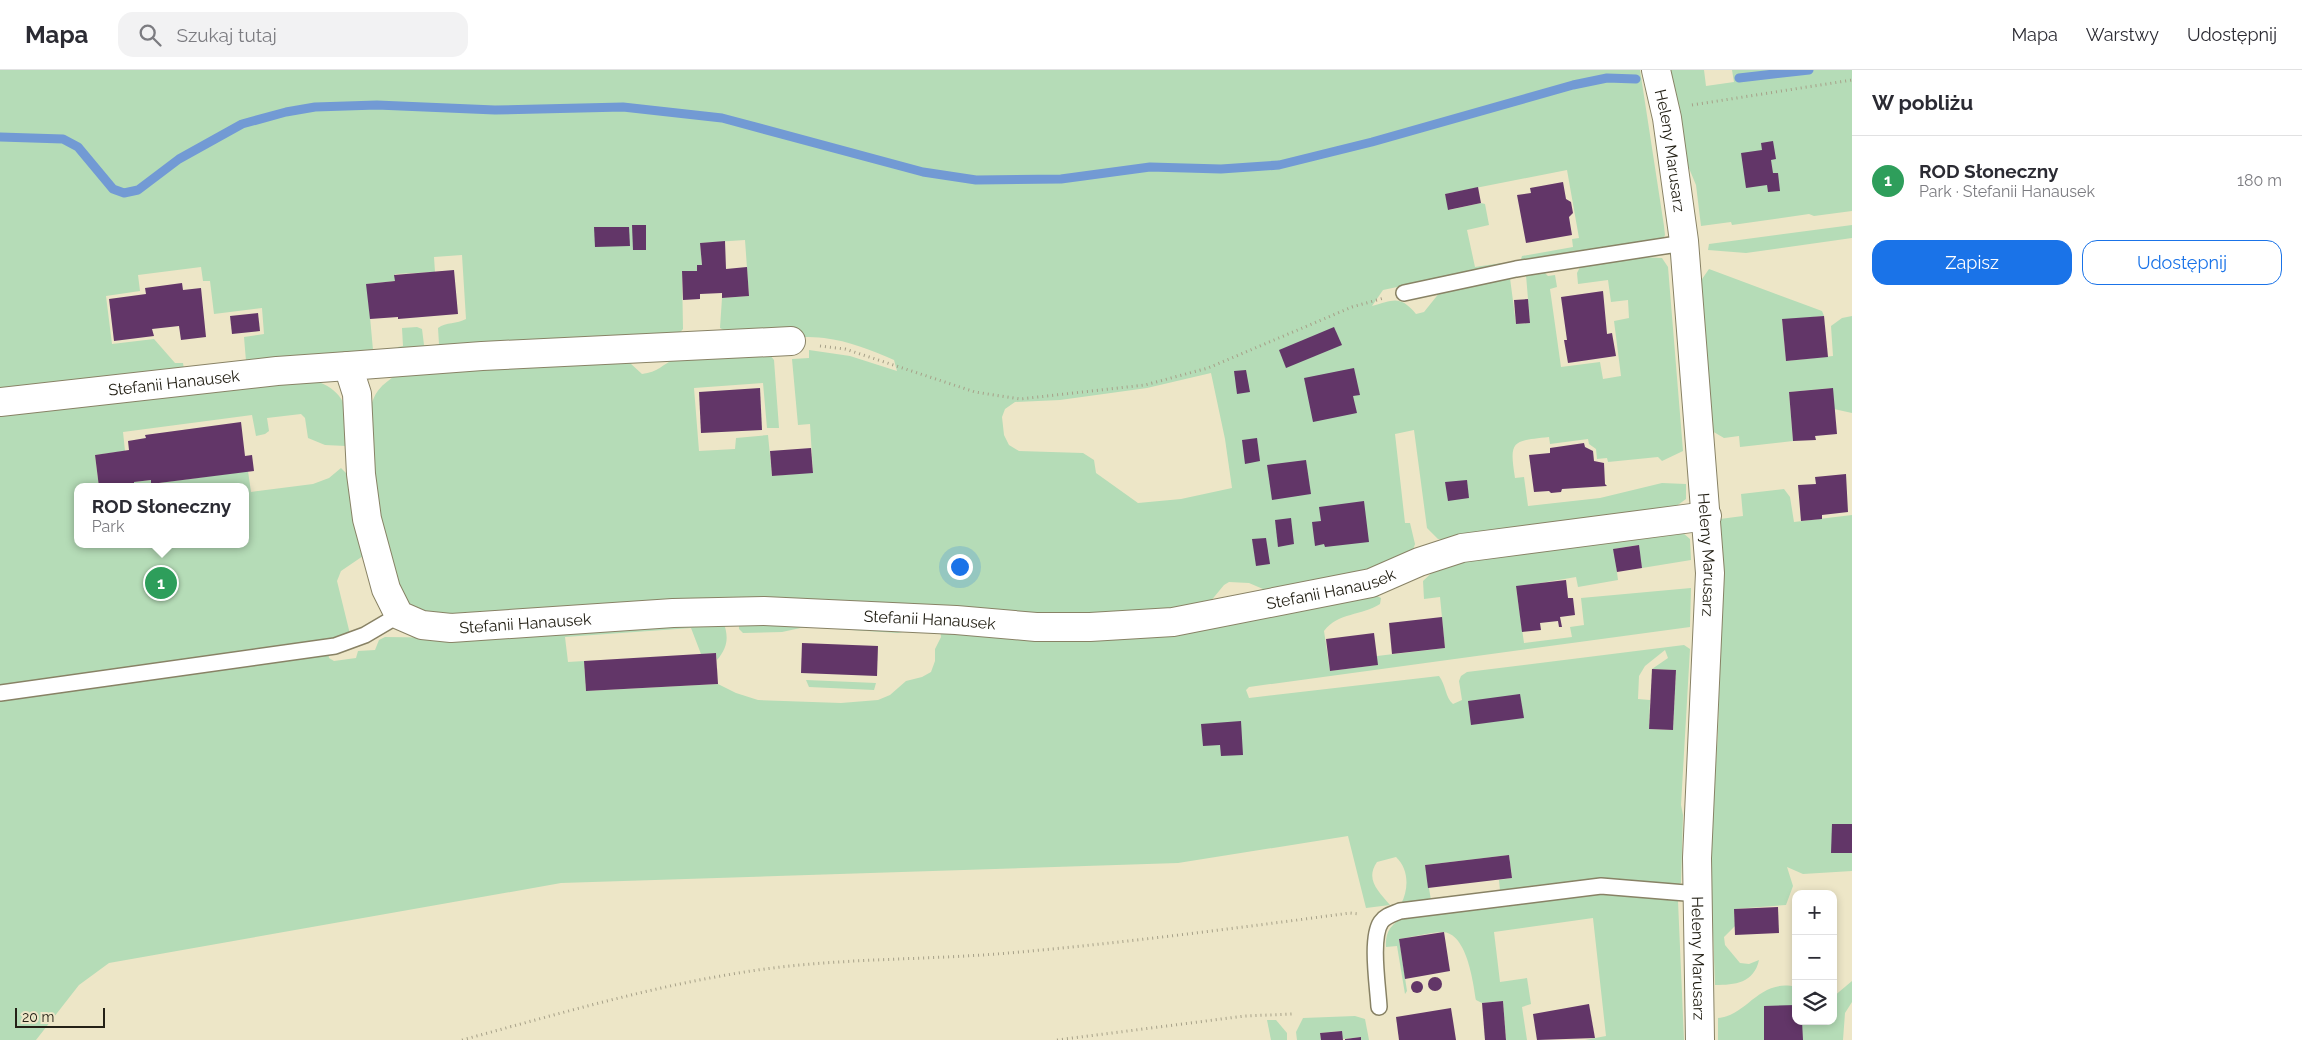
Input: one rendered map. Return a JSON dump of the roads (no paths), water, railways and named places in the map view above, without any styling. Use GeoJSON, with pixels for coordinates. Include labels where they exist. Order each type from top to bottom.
{"type":"FeatureCollection","features":[{"type":"Feature","properties":{"kind":"street","name":"Heleny Marusarz"},"geometry":{"type":"LineString","coordinates":[[1656,70],[1664,109],[1684,243],[1710,573],[1709,634],[1697,858],[1700,1040]]}},
{"type":"Feature","properties":{"kind":"street","name":"Stefanii Hanausek"},"geometry":{"type":"LineString","coordinates":[[0,402],[268,372],[482,356],[791,341]]}},
{"type":"Feature","properties":{"kind":"street"},"geometry":{"type":"LineString","coordinates":[[348,366],[357,394],[361,474],[367,519],[386,588],[399,615]]}},
{"type":"Feature","properties":{"kind":"street","name":"Stefanii Hanausek"},"geometry":{"type":"LineString","coordinates":[[399,615],[422,626],[450,628],[673,613],[764,611],[1090,628],[1173,622],[1371,583],[1419,562],[1462,548],[1707,516]]}},
{"type":"Feature","properties":{"kind":"lane"},"geometry":{"type":"LineString","coordinates":[[1404,293],[1516,268],[1684,243]]}},
{"type":"Feature","properties":{"kind":"lane"},"geometry":{"type":"LineString","coordinates":[[0,693],[335,646],[365,635],[399,615]]}},
{"type":"Feature","properties":{"kind":"lane"},"geometry":{"type":"LineString","coordinates":[[1379,1007],[1377,928],[1381,921],[1400,911],[1601,886],[1698,894]]}},
{"type":"Feature","properties":{"kind":"waterway"},"geometry":{"type":"LineString","coordinates":[[1739,78],[1809,70]]}},
{"type":"Feature","properties":{"kind":"waterway"},"geometry":{"type":"LineString","coordinates":[[0,137],[63,139],[78,147],[113,189],[124,193],[138,190],[179,159],[242,124],[286,112],[315,107],[377,105],[495,110],[623,107],[722,118],[923,172],[976,180],[1061,179],[1150,167],[1221,169],[1279,165],[1372,142],[1573,85],[1607,78],[1636,79]]}},
{"type":"Feature","properties":{"kind":"place","name":"ROD Słoneczny"},"geometry":{"type":"Point","coordinates":[161,583]}}]}
